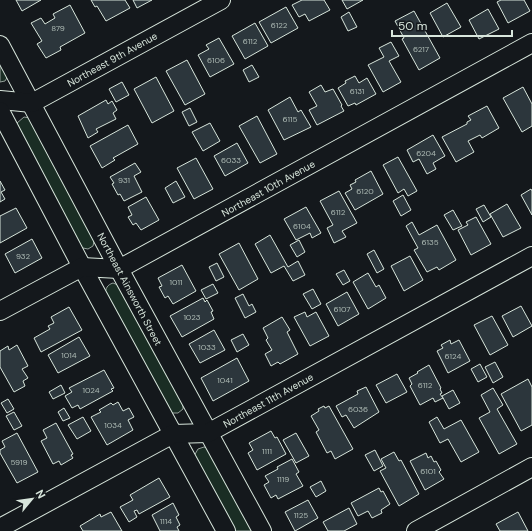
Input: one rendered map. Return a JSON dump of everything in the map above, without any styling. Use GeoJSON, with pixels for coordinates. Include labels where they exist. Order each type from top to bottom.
{"type":"FeatureCollection","features":[{"type":"Feature","properties":{"kind":"street","name":"Northeast 9th Avenue"},"geometry":{"type":"LineString","coordinates":[[32,104],[221,0]]}},
{"type":"Feature","properties":{"kind":"street","name":"Northeast 10th Avenue"},"geometry":{"type":"LineString","coordinates":[[119,269],[532,43]]}},
{"type":"Feature","properties":{"kind":"street","name":"Northeast Ainsworth Street"},"geometry":{"type":"LineString","coordinates":[[0,45],[119,269],[262,531]]}},
{"type":"Feature","properties":{"kind":"street"},"geometry":{"type":"LineString","coordinates":[[0,100],[32,104]]}},
{"type":"Feature","properties":{"kind":"street"},"geometry":{"type":"LineString","coordinates":[[0,111],[82,267],[226,531]]}},
{"type":"Feature","properties":{"kind":"street","name":"Northeast 11th Avenue"},"geometry":{"type":"LineString","coordinates":[[0,528],[173,434],[208,433],[532,256]]}},
{"type":"Feature","properties":{"kind":"street"},"geometry":{"type":"LineString","coordinates":[[0,312],[82,267],[119,269]]}},
{"type":"Feature","properties":{"kind":"street"},"geometry":{"type":"LineString","coordinates":[[416,531],[532,467]]}},
{"type":"Feature","properties":{"kind":"green space"},"geometry":{"type":"Polygon","coordinates":[[[0,58],[8,76],[5,81],[0,82],[0,58]]]}},
{"type":"Feature","properties":{"kind":"green space"},"geometry":{"type":"Polygon","coordinates":[[[24,117],[30,118],[95,237],[93,246],[88,249],[79,245],[17,129],[17,123],[24,117]]]}},
{"type":"Feature","properties":{"kind":"green space"},"geometry":{"type":"Polygon","coordinates":[[[113,283],[118,285],[183,403],[183,409],[178,413],[172,413],[168,410],[105,294],[107,287],[113,283]]]}},
{"type":"Feature","properties":{"kind":"green space"},"geometry":{"type":"Polygon","coordinates":[[[204,447],[208,448],[253,531],[235,531],[194,456],[198,449],[204,447]]]}},
{"type":"Feature","properties":{"kind":"building"},"geometry":{"type":"Polygon","coordinates":[[[16,0],[41,0],[22,11],[16,0]]]}},
{"type":"Feature","properties":{"kind":"building"},"geometry":{"type":"Polygon","coordinates":[[[91,0],[125,0],[130,8],[106,21],[97,6],[95,7],[91,0]]]}},
{"type":"Feature","properties":{"kind":"building"},"geometry":{"type":"Polygon","coordinates":[[[133,0],[152,0],[137,8],[133,0]]]}},
{"type":"Feature","properties":{"kind":"building"},"geometry":{"type":"Polygon","coordinates":[[[302,0],[324,0],[330,10],[309,21],[305,14],[299,17],[292,5],[302,0]]]}},
{"type":"Feature","properties":{"kind":"building"},"geometry":{"type":"Polygon","coordinates":[[[342,0],[363,0],[347,9],[342,0]]]}},
{"type":"Feature","properties":{"kind":"building"},"geometry":{"type":"Polygon","coordinates":[[[501,0],[524,0],[530,11],[508,23],[497,2],[501,0]]]}},
{"type":"Feature","properties":{"kind":"building"},"geometry":{"type":"Polygon","coordinates":[[[447,3],[461,27],[443,37],[430,13],[447,3]]]}},
{"type":"Feature","properties":{"kind":"building"},"geometry":{"type":"Polygon","coordinates":[[[70,5],[85,33],[60,47],[61,50],[46,58],[37,44],[42,41],[31,23],[41,18],[45,24],[55,18],[53,14],[70,5]]]}},
{"type":"Feature","properties":{"kind":"building"},"geometry":{"type":"Polygon","coordinates":[[[286,7],[298,28],[271,43],[259,22],[286,7]]]}},
{"type":"Feature","properties":{"kind":"building"},"geometry":{"type":"Polygon","coordinates":[[[488,9],[499,29],[479,39],[469,20],[488,9]]]}},
{"type":"Feature","properties":{"kind":"building"},"geometry":{"type":"Polygon","coordinates":[[[414,11],[440,58],[419,70],[402,39],[404,38],[395,21],[414,11]]]}},
{"type":"Feature","properties":{"kind":"building"},"geometry":{"type":"Polygon","coordinates":[[[349,12],[357,27],[348,31],[341,17],[349,12]]]}},
{"type":"Feature","properties":{"kind":"building"},"geometry":{"type":"Polygon","coordinates":[[[255,23],[268,46],[245,59],[232,36],[255,23]]]}},
{"type":"Feature","properties":{"kind":"building"},"geometry":{"type":"Polygon","coordinates":[[[219,38],[234,64],[210,77],[198,55],[209,49],[206,45],[219,38]]]}},
{"type":"Feature","properties":{"kind":"building"},"geometry":{"type":"Polygon","coordinates":[[[391,42],[399,56],[389,61],[401,82],[383,92],[368,65],[384,57],[379,48],[391,42]]]}},
{"type":"Feature","properties":{"kind":"building"},"geometry":{"type":"Polygon","coordinates":[[[187,60],[205,94],[185,105],[166,71],[187,60]]]}},
{"type":"Feature","properties":{"kind":"building"},"geometry":{"type":"Polygon","coordinates":[[[252,65],[259,77],[249,82],[243,70],[252,65]]]}},
{"type":"Feature","properties":{"kind":"building"},"geometry":{"type":"Polygon","coordinates":[[[355,76],[359,83],[367,78],[376,94],[356,105],[355,103],[348,106],[338,88],[346,83],[345,81],[355,76]]]}},
{"type":"Feature","properties":{"kind":"building"},"geometry":{"type":"Polygon","coordinates":[[[156,77],[174,111],[152,123],[134,89],[156,77]]]}},
{"type":"Feature","properties":{"kind":"building"},"geometry":{"type":"Polygon","coordinates":[[[122,82],[129,95],[116,102],[109,89],[122,82]]]}},
{"type":"Feature","properties":{"kind":"building"},"geometry":{"type":"Polygon","coordinates":[[[321,85],[325,92],[333,89],[344,111],[317,125],[309,110],[317,106],[309,92],[321,85]]]}},
{"type":"Feature","properties":{"kind":"building"},"geometry":{"type":"Polygon","coordinates":[[[523,87],[532,104],[532,126],[522,132],[503,98],[523,87]]]}},
{"type":"Feature","properties":{"kind":"building"},"geometry":{"type":"Polygon","coordinates":[[[290,97],[298,112],[301,110],[311,127],[284,140],[268,110],[290,97]]]}},
{"type":"Feature","properties":{"kind":"building"},"geometry":{"type":"Polygon","coordinates":[[[106,100],[108,104],[112,101],[117,110],[113,113],[116,119],[96,129],[98,132],[88,138],[78,116],[106,100]]]}},
{"type":"Feature","properties":{"kind":"building"},"geometry":{"type":"Polygon","coordinates":[[[487,106],[499,128],[482,138],[480,135],[468,141],[474,152],[456,162],[442,137],[467,124],[467,122],[471,120],[468,116],[487,106]]]}},
{"type":"Feature","properties":{"kind":"building"},"geometry":{"type":"Polygon","coordinates":[[[190,108],[197,122],[189,126],[182,112],[190,108]]]}},
{"type":"Feature","properties":{"kind":"building"},"geometry":{"type":"Polygon","coordinates":[[[257,116],[277,154],[260,163],[239,126],[257,116]]]}},
{"type":"Feature","properties":{"kind":"building"},"geometry":{"type":"Polygon","coordinates":[[[210,123],[220,141],[203,151],[192,132],[210,123]]]}},
{"type":"Feature","properties":{"kind":"building"},"geometry":{"type":"Polygon","coordinates":[[[128,125],[138,144],[113,158],[115,160],[102,168],[90,146],[128,125]]]}},
{"type":"Feature","properties":{"kind":"building"},"geometry":{"type":"Polygon","coordinates":[[[433,135],[445,156],[433,163],[436,169],[427,174],[419,159],[413,162],[407,150],[433,135]]]}},
{"type":"Feature","properties":{"kind":"building"},"geometry":{"type":"Polygon","coordinates":[[[237,143],[248,163],[225,176],[214,156],[237,143]]]}},
{"type":"Feature","properties":{"kind":"building"},"geometry":{"type":"Polygon","coordinates":[[[398,157],[417,191],[408,196],[404,189],[398,193],[383,165],[398,157]]]}},
{"type":"Feature","properties":{"kind":"building"},"geometry":{"type":"Polygon","coordinates":[[[196,158],[213,189],[194,199],[177,168],[196,158]]]}},
{"type":"Feature","properties":{"kind":"building"},"geometry":{"type":"Polygon","coordinates":[[[135,163],[141,172],[134,176],[142,192],[124,201],[120,194],[118,195],[112,184],[114,183],[110,177],[135,163]]]}},
{"type":"Feature","properties":{"kind":"building"},"geometry":{"type":"Polygon","coordinates":[[[371,171],[383,194],[355,210],[345,193],[352,189],[350,185],[356,182],[355,180],[371,171]]]}},
{"type":"Feature","properties":{"kind":"building"},"geometry":{"type":"Polygon","coordinates":[[[0,181],[5,190],[1,192],[5,199],[0,202],[0,181]]]}},
{"type":"Feature","properties":{"kind":"building"},"geometry":{"type":"Polygon","coordinates":[[[176,181],[185,197],[173,203],[165,188],[176,181]]]}},
{"type":"Feature","properties":{"kind":"building"},"geometry":{"type":"Polygon","coordinates":[[[531,189],[532,191],[532,215],[521,195],[531,189]]]}},
{"type":"Feature","properties":{"kind":"building"},"geometry":{"type":"Polygon","coordinates":[[[339,191],[357,223],[342,231],[346,237],[334,243],[327,228],[333,225],[320,201],[339,191]]]}},
{"type":"Feature","properties":{"kind":"building"},"geometry":{"type":"Polygon","coordinates":[[[403,195],[411,210],[401,216],[393,201],[403,195]]]}},
{"type":"Feature","properties":{"kind":"building"},"geometry":{"type":"Polygon","coordinates":[[[146,197],[159,220],[141,230],[136,223],[133,225],[128,217],[132,215],[128,207],[146,197]]]}},
{"type":"Feature","properties":{"kind":"building"},"geometry":{"type":"Polygon","coordinates":[[[507,204],[521,228],[503,237],[490,214],[507,204]]]}},
{"type":"Feature","properties":{"kind":"building"},"geometry":{"type":"Polygon","coordinates":[[[484,205],[491,217],[483,222],[476,209],[484,205]]]}},
{"type":"Feature","properties":{"kind":"building"},"geometry":{"type":"Polygon","coordinates":[[[306,207],[321,233],[312,238],[310,233],[296,240],[284,219],[306,207]]]}},
{"type":"Feature","properties":{"kind":"building"},"geometry":{"type":"Polygon","coordinates":[[[16,208],[27,228],[0,243],[0,216],[16,208]]]}},
{"type":"Feature","properties":{"kind":"building"},"geometry":{"type":"Polygon","coordinates":[[[453,210],[462,226],[453,230],[444,215],[453,210]]]}},
{"type":"Feature","properties":{"kind":"building"},"geometry":{"type":"Polygon","coordinates":[[[476,217],[491,244],[471,255],[458,230],[468,225],[466,222],[476,217]]]}},
{"type":"Feature","properties":{"kind":"building"},"geometry":{"type":"Polygon","coordinates":[[[412,222],[419,235],[437,225],[456,260],[439,270],[437,267],[427,272],[414,250],[418,248],[406,226],[412,222]]]}},
{"type":"Feature","properties":{"kind":"building"},"geometry":{"type":"Polygon","coordinates":[[[270,235],[288,267],[298,261],[305,275],[293,281],[284,266],[271,273],[255,244],[270,235]]]}},
{"type":"Feature","properties":{"kind":"building"},"geometry":{"type":"Polygon","coordinates":[[[32,239],[42,258],[15,273],[5,254],[32,239]]]}},
{"type":"Feature","properties":{"kind":"building"},"geometry":{"type":"Polygon","coordinates":[[[299,240],[305,252],[297,257],[290,245],[299,240]]]}},
{"type":"Feature","properties":{"kind":"building"},"geometry":{"type":"Polygon","coordinates":[[[239,243],[258,279],[239,290],[219,254],[239,243]]]}},
{"type":"Feature","properties":{"kind":"building"},"geometry":{"type":"Polygon","coordinates":[[[374,250],[384,269],[377,273],[367,254],[374,250]]]}},
{"type":"Feature","properties":{"kind":"building"},"geometry":{"type":"Polygon","coordinates":[[[410,256],[423,280],[404,291],[391,266],[410,256]]]}},
{"type":"Feature","properties":{"kind":"building"},"geometry":{"type":"Polygon","coordinates":[[[217,263],[224,277],[216,281],[209,267],[217,263]]]}},
{"type":"Feature","properties":{"kind":"building"},"geometry":{"type":"Polygon","coordinates":[[[182,265],[196,291],[173,304],[168,296],[165,298],[159,287],[162,286],[158,278],[182,265]]]}},
{"type":"Feature","properties":{"kind":"building"},"geometry":{"type":"Polygon","coordinates":[[[344,270],[350,281],[343,285],[336,274],[344,270]]]}},
{"type":"Feature","properties":{"kind":"building"},"geometry":{"type":"Polygon","coordinates":[[[368,273],[376,287],[379,285],[386,298],[368,309],[353,282],[368,273]]]}},
{"type":"Feature","properties":{"kind":"building"},"geometry":{"type":"Polygon","coordinates":[[[213,284],[218,293],[206,299],[201,290],[213,284]]]}},
{"type":"Feature","properties":{"kind":"building"},"geometry":{"type":"Polygon","coordinates":[[[313,289],[321,304],[312,309],[303,294],[313,289]]]}},
{"type":"Feature","properties":{"kind":"building"},"geometry":{"type":"Polygon","coordinates":[[[347,292],[359,314],[338,326],[326,304],[347,292]]]}},
{"type":"Feature","properties":{"kind":"building"},"geometry":{"type":"Polygon","coordinates":[[[243,294],[249,306],[252,304],[256,312],[245,318],[235,298],[243,294]]]}},
{"type":"Feature","properties":{"kind":"building"},"geometry":{"type":"Polygon","coordinates":[[[203,298],[205,302],[207,300],[213,311],[211,312],[214,319],[182,337],[170,316],[203,298]]]}},
{"type":"Feature","properties":{"kind":"building"},"geometry":{"type":"Polygon","coordinates":[[[521,306],[532,326],[513,337],[502,316],[521,306]]]}},
{"type":"Feature","properties":{"kind":"building"},"geometry":{"type":"Polygon","coordinates":[[[69,307],[82,330],[41,352],[34,338],[50,329],[48,326],[54,323],[51,317],[69,307]]]}},
{"type":"Feature","properties":{"kind":"building"},"geometry":{"type":"Polygon","coordinates":[[[305,312],[307,317],[316,312],[329,336],[310,346],[294,317],[305,312]]]}},
{"type":"Feature","properties":{"kind":"building"},"geometry":{"type":"Polygon","coordinates":[[[492,316],[508,345],[490,355],[474,325],[492,316]]]}},
{"type":"Feature","properties":{"kind":"building"},"geometry":{"type":"Polygon","coordinates":[[[282,317],[290,330],[287,332],[298,354],[280,364],[278,362],[271,366],[265,354],[272,350],[266,340],[268,338],[263,328],[282,317]]]}},
{"type":"Feature","properties":{"kind":"building"},"geometry":{"type":"Polygon","coordinates":[[[214,330],[225,350],[200,363],[189,344],[214,330]]]}},
{"type":"Feature","properties":{"kind":"building"},"geometry":{"type":"Polygon","coordinates":[[[243,334],[249,345],[237,352],[231,340],[243,334]]]}},
{"type":"Feature","properties":{"kind":"building"},"geometry":{"type":"Polygon","coordinates":[[[79,337],[90,356],[58,373],[48,355],[79,337]]]}},
{"type":"Feature","properties":{"kind":"building"},"geometry":{"type":"Polygon","coordinates":[[[450,340],[451,344],[459,340],[470,361],[448,373],[437,351],[443,348],[441,345],[450,340]]]}},
{"type":"Feature","properties":{"kind":"building"},"geometry":{"type":"Polygon","coordinates":[[[17,345],[28,366],[22,369],[28,378],[23,381],[25,386],[14,392],[0,367],[0,351],[8,346],[9,350],[17,345]]]}},
{"type":"Feature","properties":{"kind":"building"},"geometry":{"type":"Polygon","coordinates":[[[237,358],[249,381],[213,401],[201,378],[237,358]]]}},
{"type":"Feature","properties":{"kind":"building"},"geometry":{"type":"Polygon","coordinates":[[[495,362],[503,377],[493,383],[485,367],[495,362]]]}},
{"type":"Feature","properties":{"kind":"building"},"geometry":{"type":"Polygon","coordinates":[[[480,364],[487,377],[478,382],[471,369],[480,364]]]}},
{"type":"Feature","properties":{"kind":"building"},"geometry":{"type":"Polygon","coordinates":[[[429,365],[441,388],[442,393],[440,394],[443,398],[435,402],[433,398],[420,405],[410,386],[412,384],[409,378],[429,365]]]}},
{"type":"Feature","properties":{"kind":"building"},"geometry":{"type":"Polygon","coordinates":[[[104,370],[114,388],[111,389],[113,391],[80,409],[78,405],[72,408],[65,396],[72,392],[69,388],[104,370]]]}},
{"type":"Feature","properties":{"kind":"building"},"geometry":{"type":"Polygon","coordinates":[[[397,374],[407,392],[386,403],[376,385],[397,374]]]}},
{"type":"Feature","properties":{"kind":"building"},"geometry":{"type":"Polygon","coordinates":[[[528,379],[532,387],[532,425],[521,431],[501,394],[528,379]]]}},
{"type":"Feature","properties":{"kind":"building"},"geometry":{"type":"Polygon","coordinates":[[[61,385],[65,393],[53,399],[49,392],[61,385]]]}},
{"type":"Feature","properties":{"kind":"building"},"geometry":{"type":"Polygon","coordinates":[[[366,387],[379,412],[354,428],[346,415],[342,417],[336,406],[358,394],[357,391],[366,387]]]}},
{"type":"Feature","properties":{"kind":"building"},"geometry":{"type":"Polygon","coordinates":[[[493,388],[503,405],[497,409],[517,444],[499,454],[479,418],[490,412],[481,395],[493,388]]]}},
{"type":"Feature","properties":{"kind":"building"},"geometry":{"type":"Polygon","coordinates":[[[453,390],[460,403],[449,409],[442,396],[453,390]]]}},
{"type":"Feature","properties":{"kind":"building"},"geometry":{"type":"Polygon","coordinates":[[[8,399],[14,409],[7,413],[1,403],[8,399]]]}},
{"type":"Feature","properties":{"kind":"building"},"geometry":{"type":"Polygon","coordinates":[[[118,402],[123,411],[129,408],[134,417],[128,420],[133,430],[107,445],[91,417],[101,412],[99,410],[111,403],[113,405],[118,402]]]}},
{"type":"Feature","properties":{"kind":"building"},"geometry":{"type":"Polygon","coordinates":[[[324,406],[325,408],[329,406],[353,449],[335,459],[331,451],[327,453],[316,432],[319,430],[311,416],[319,411],[318,409],[324,406]]]}},
{"type":"Feature","properties":{"kind":"building"},"geometry":{"type":"Polygon","coordinates":[[[64,408],[70,418],[63,421],[58,412],[64,408]]]}},
{"type":"Feature","properties":{"kind":"building"},"geometry":{"type":"Polygon","coordinates":[[[14,412],[22,426],[14,430],[6,416],[14,412]]]}},
{"type":"Feature","properties":{"kind":"building"},"geometry":{"type":"Polygon","coordinates":[[[83,417],[91,431],[77,439],[68,425],[83,417]]]}},
{"type":"Feature","properties":{"kind":"building"},"geometry":{"type":"Polygon","coordinates":[[[437,417],[444,429],[461,420],[479,452],[461,462],[448,439],[440,443],[429,422],[437,417]]]}},
{"type":"Feature","properties":{"kind":"building"},"geometry":{"type":"Polygon","coordinates":[[[56,423],[73,454],[71,455],[73,458],[61,465],[59,461],[53,464],[41,441],[47,438],[43,430],[56,423]]]}},
{"type":"Feature","properties":{"kind":"building"},"geometry":{"type":"Polygon","coordinates":[[[271,431],[275,438],[277,437],[286,454],[257,470],[248,453],[253,450],[249,443],[271,431]]]}},
{"type":"Feature","properties":{"kind":"building"},"geometry":{"type":"Polygon","coordinates":[[[17,433],[38,472],[17,483],[0,453],[0,450],[5,447],[2,441],[17,433]]]}},
{"type":"Feature","properties":{"kind":"building"},"geometry":{"type":"Polygon","coordinates":[[[296,433],[309,456],[296,463],[283,440],[296,433]]]}},
{"type":"Feature","properties":{"kind":"building"},"geometry":{"type":"Polygon","coordinates":[[[375,450],[383,466],[374,471],[365,455],[375,450]]]}},
{"type":"Feature","properties":{"kind":"building"},"geometry":{"type":"Polygon","coordinates":[[[394,452],[399,461],[401,460],[419,494],[399,506],[380,471],[386,468],[381,459],[394,452]]]}},
{"type":"Feature","properties":{"kind":"building"},"geometry":{"type":"Polygon","coordinates":[[[426,453],[428,458],[431,456],[434,462],[436,461],[441,470],[439,472],[444,479],[425,490],[410,461],[426,453]]]}},
{"type":"Feature","properties":{"kind":"building"},"geometry":{"type":"Polygon","coordinates":[[[292,459],[299,472],[296,474],[303,486],[278,499],[276,495],[271,498],[264,485],[269,482],[265,476],[278,469],[277,467],[292,459]]]}},
{"type":"Feature","properties":{"kind":"building"},"geometry":{"type":"Polygon","coordinates":[[[159,478],[170,497],[139,514],[137,510],[134,511],[137,517],[129,522],[120,507],[133,500],[130,495],[159,478]]]}},
{"type":"Feature","properties":{"kind":"building"},"geometry":{"type":"Polygon","coordinates":[[[321,481],[326,491],[316,497],[310,487],[321,481]]]}},
{"type":"Feature","properties":{"kind":"building"},"geometry":{"type":"Polygon","coordinates":[[[379,488],[381,492],[383,491],[390,504],[381,510],[382,513],[372,518],[368,511],[358,516],[351,503],[379,488]]]}},
{"type":"Feature","properties":{"kind":"building"},"geometry":{"type":"Polygon","coordinates":[[[308,500],[318,518],[295,531],[285,512],[308,500]]]}},
{"type":"Feature","properties":{"kind":"building"},"geometry":{"type":"Polygon","coordinates":[[[173,503],[179,515],[176,517],[180,525],[177,527],[179,531],[160,531],[152,515],[173,503]]]}},
{"type":"Feature","properties":{"kind":"building"},"geometry":{"type":"Polygon","coordinates":[[[349,508],[357,524],[344,531],[328,531],[323,522],[349,508]]]}},
{"type":"Feature","properties":{"kind":"building"},"geometry":{"type":"Polygon","coordinates":[[[111,512],[122,531],[83,531],[80,526],[100,514],[101,517],[111,512]]]}},
{"type":"Feature","properties":{"kind":"building"},"geometry":{"type":"Polygon","coordinates":[[[518,512],[528,531],[500,531],[496,524],[518,512]]]}}]}
